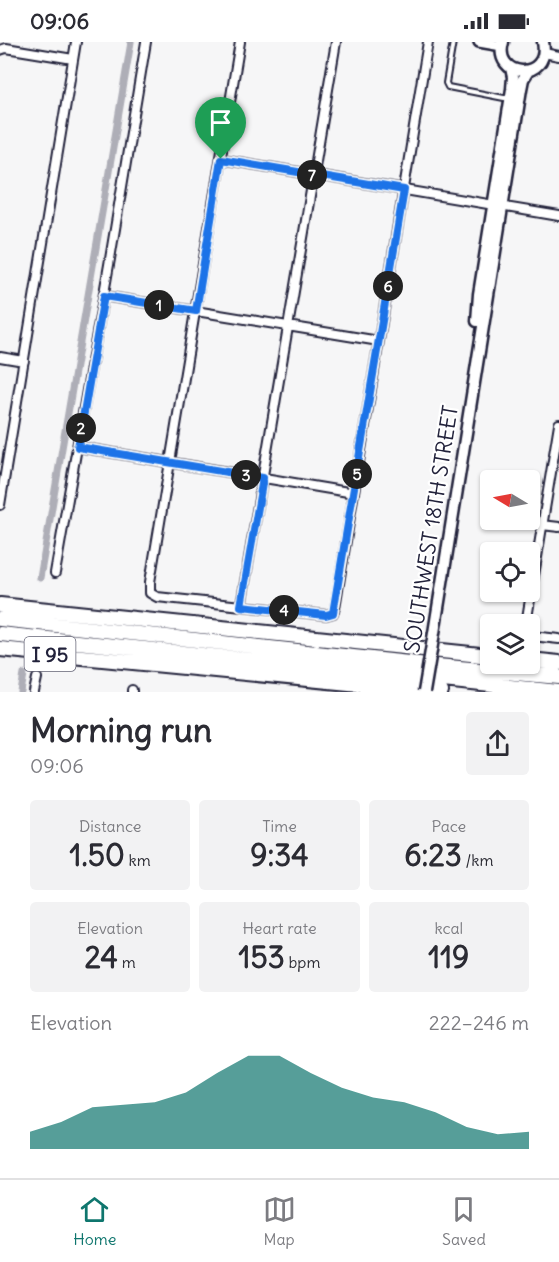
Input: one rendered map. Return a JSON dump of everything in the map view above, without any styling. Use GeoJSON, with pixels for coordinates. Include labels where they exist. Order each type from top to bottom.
{"type":"FeatureCollection","features":[{"type":"Feature","properties":{"kind":"highway","name":"I 95"},"geometry":{"type":"LineString","coordinates":[[0,607],[480,655]]}},
{"type":"Feature","properties":{"kind":"highway"},"geometry":{"type":"LineString","coordinates":[[0,619],[559,677]]}},
{"type":"Feature","properties":{"kind":"highway"},"geometry":{"type":"LineString","coordinates":[[0,634],[559,692]]}},
{"type":"Feature","properties":{"kind":"highway","name":"I 95"},"geometry":{"type":"LineString","coordinates":[[0,649],[441,692]]}},
{"type":"Feature","properties":{"kind":"highway"},"geometry":{"type":"LineString","coordinates":[[540,661],[559,663]]}},
{"type":"Feature","properties":{"kind":"main road"},"geometry":{"type":"LineString","coordinates":[[502,44],[504,60],[511,68],[519,71],[528,71],[539,64],[544,48]]}},
{"type":"Feature","properties":{"kind":"main road","name":"SOUTHWEST 18TH STREET"},"geometry":{"type":"LineString","coordinates":[[511,68],[515,98]]}},
{"type":"Feature","properties":{"kind":"main road","name":"SOUTHWEST 18TH STREET"},"geometry":{"type":"LineString","coordinates":[[424,692],[469,425],[475,373],[478,294],[497,206],[515,98],[528,71]]}},
{"type":"Feature","properties":{"kind":"street"},"geometry":{"type":"LineString","coordinates":[[0,505],[76,42]]}},
{"type":"Feature","properties":{"kind":"street"},"geometry":{"type":"LineString","coordinates":[[55,573],[146,42]]}},
{"type":"Feature","properties":{"kind":"street"},"geometry":{"type":"LineString","coordinates":[[240,42],[150,593],[157,597],[326,615],[333,613],[428,42]]}},
{"type":"Feature","properties":{"kind":"street"},"geometry":{"type":"LineString","coordinates":[[241,606],[336,42]]}},
{"type":"Feature","properties":{"kind":"street"},"geometry":{"type":"LineString","coordinates":[[479,42],[502,44]]}},
{"type":"Feature","properties":{"kind":"street"},"geometry":{"type":"LineString","coordinates":[[0,50],[6,48],[74,59]]}},
{"type":"Feature","properties":{"kind":"street"},"geometry":{"type":"LineString","coordinates":[[544,48],[559,56]]}},
{"type":"Feature","properties":{"kind":"street"},"geometry":{"type":"LineString","coordinates":[[221,159],[559,216]]}},
{"type":"Feature","properties":{"kind":"street"},"geometry":{"type":"LineString","coordinates":[[104,296],[379,341]]}},
{"type":"Feature","properties":{"kind":"street"},"geometry":{"type":"LineString","coordinates":[[0,357],[24,361]]}},
{"type":"Feature","properties":{"kind":"street"},"geometry":{"type":"LineString","coordinates":[[528,614],[559,424]]}},
{"type":"Feature","properties":{"kind":"street"},"geometry":{"type":"LineString","coordinates":[[78,447],[354,493]]}},
{"type":"Feature","properties":{"kind":"street"},"geometry":{"type":"LineString","coordinates":[[542,525],[559,527]]}},
{"type":"Feature","properties":{"kind":"street"},"geometry":{"type":"LineString","coordinates":[[540,637],[559,639]]}},
{"type":"Feature","properties":{"kind":"street"},"geometry":{"type":"LineString","coordinates":[[34,692],[37,678]]}},
{"type":"Feature","properties":{"kind":"lane"},"geometry":{"type":"LineString","coordinates":[[453,42],[446,83],[448,87],[515,98]]}},
{"type":"Feature","properties":{"kind":"waterway"},"geometry":{"type":"LineString","coordinates":[[40,578],[131,42]]}},
{"type":"Feature","properties":{"kind":"waterway"},"geometry":{"type":"LineString","coordinates":[[21,692],[24,674]]}},
{"type":"Feature","properties":{"kind":"route"},"geometry":{"type":"LineString","coordinates":[[221,159],[404,190],[334,608],[333,613],[326,615],[241,606],[263,478],[78,447],[104,296],[196,311],[221,159]]}}]}
